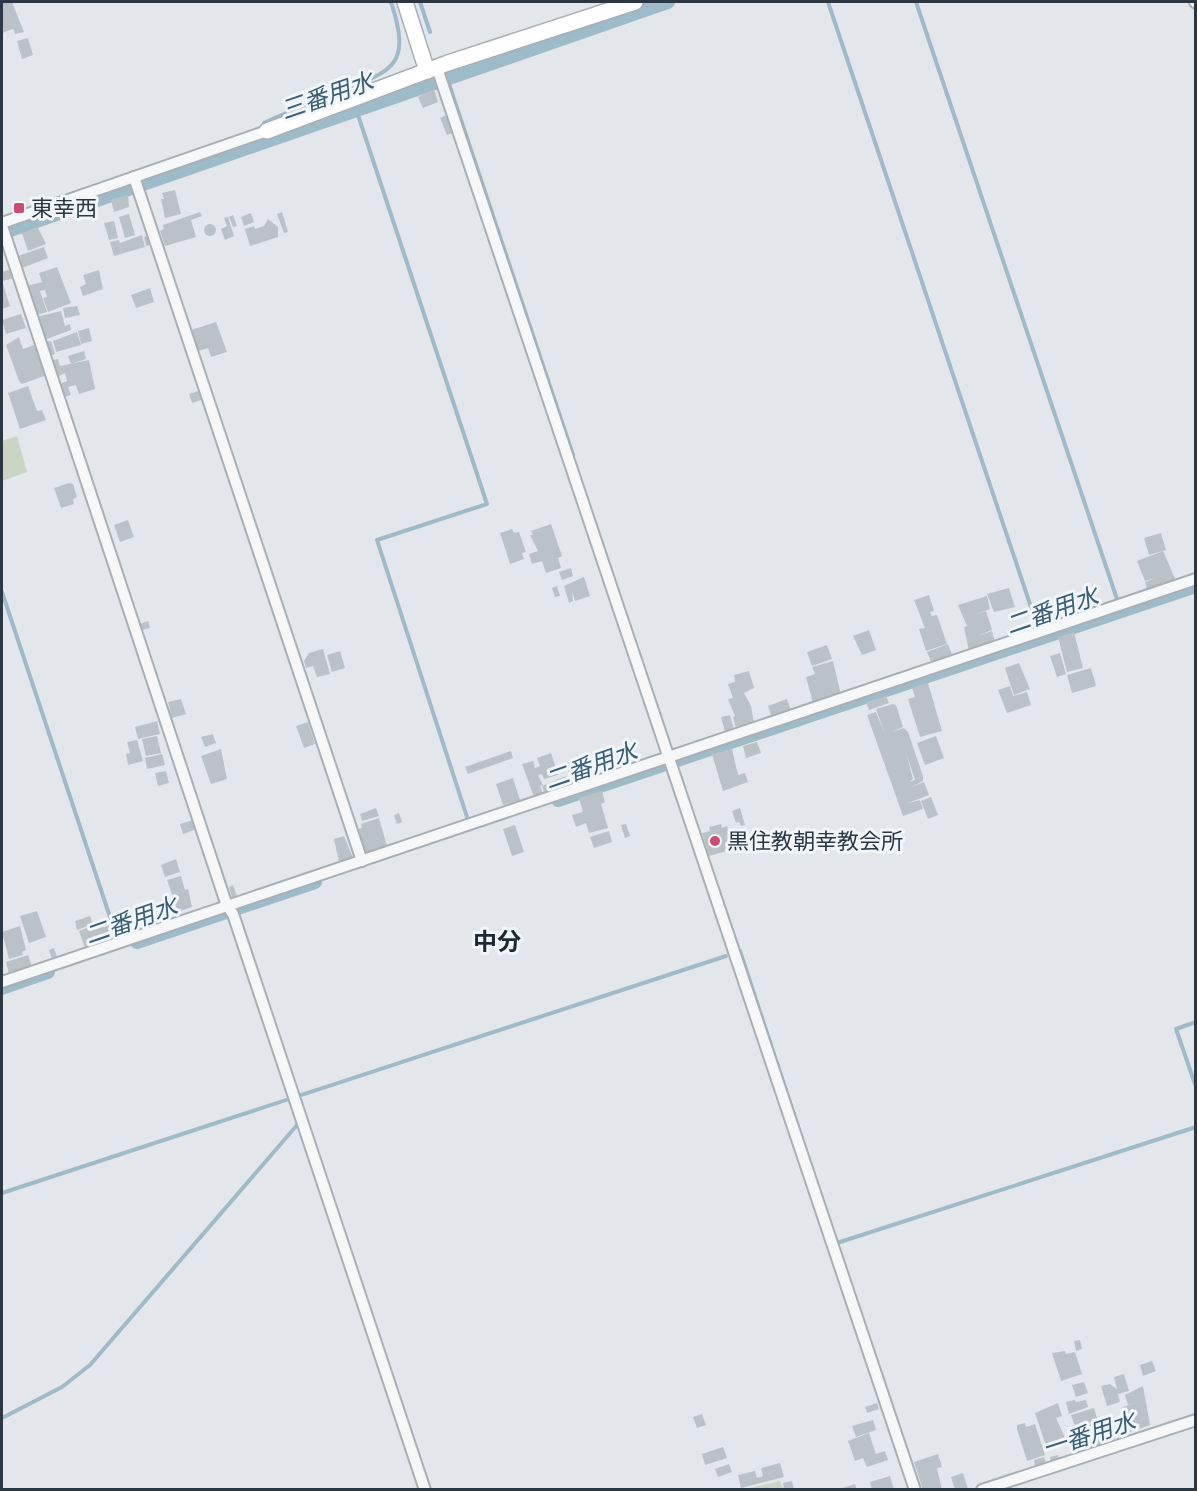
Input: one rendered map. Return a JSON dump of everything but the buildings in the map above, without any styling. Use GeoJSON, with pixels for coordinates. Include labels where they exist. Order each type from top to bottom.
{"type":"FeatureCollection","features":[{"type":"Feature","properties":{"kind":"street"},"geometry":{"type":"LineString","coordinates":[[405,2],[436,75],[915,1490]]}},
{"type":"Feature","properties":{"kind":"street"},"geometry":{"type":"LineString","coordinates":[[425,1490],[3,229],[136,183],[267,131],[436,75],[635,2]]}},
{"type":"Feature","properties":{"kind":"street"},"geometry":{"type":"LineString","coordinates":[[136,183],[362,861]]}},
{"type":"Feature","properties":{"kind":"street"},"geometry":{"type":"LineString","coordinates":[[2,982],[229,909],[362,861],[670,761],[1196,579]]}},
{"type":"Feature","properties":{"kind":"street"},"geometry":{"type":"LineString","coordinates":[[982,1490],[1196,1420]]}},
{"type":"Feature","properties":{"kind":"green space"},"geometry":{"type":"Polygon","coordinates":[[[17,436],[27,472],[2,481],[2,441],[17,436]]]}},
{"type":"Feature","properties":{"kind":"green space"},"geometry":{"type":"Polygon","coordinates":[[[780,1481],[783,1489],[746,1489],[780,1481]]]}},
{"type":"Feature","properties":{"kind":"waterway"},"geometry":{"type":"LineString","coordinates":[[264,123],[323,96],[368,80],[391,66],[397,56],[399,42],[391,2]]}},
{"type":"Feature","properties":{"kind":"waterway"},"geometry":{"type":"LineString","coordinates":[[420,2],[430,32]]}},
{"type":"Feature","properties":{"kind":"waterway","name":"三番用水"},"geometry":{"type":"LineString","coordinates":[[2,233],[668,2]]}},
{"type":"Feature","properties":{"kind":"waterway"},"geometry":{"type":"LineString","coordinates":[[828,2],[1035,619]]}},
{"type":"Feature","properties":{"kind":"waterway"},"geometry":{"type":"LineString","coordinates":[[916,2],[1118,602]]}},
{"type":"Feature","properties":{"kind":"waterway"},"geometry":{"type":"LineString","coordinates":[[447,78],[573,455]]}},
{"type":"Feature","properties":{"kind":"waterway"},"geometry":{"type":"LineString","coordinates":[[356,109],[487,504],[377,540],[467,817]]}},
{"type":"Feature","properties":{"kind":"waterway","name":"二番用水"},"geometry":{"type":"LineString","coordinates":[[558,800],[1196,586]]}},
{"type":"Feature","properties":{"kind":"waterway"},"geometry":{"type":"LineString","coordinates":[[2,592],[115,932]]}},
{"type":"Feature","properties":{"kind":"waterway","name":"二番用水"},"geometry":{"type":"LineString","coordinates":[[137,942],[315,882]]}},
{"type":"Feature","properties":{"kind":"waterway"},"geometry":{"type":"LineString","coordinates":[[719,892],[739,952]]}},
{"type":"Feature","properties":{"kind":"waterway"},"geometry":{"type":"LineString","coordinates":[[740,951],[802,1139]]}},
{"type":"Feature","properties":{"kind":"waterway"},"geometry":{"type":"LineString","coordinates":[[2,1193],[726,956]]}},
{"type":"Feature","properties":{"kind":"waterway","name":"二番用水"},"geometry":{"type":"LineString","coordinates":[[2,988],[48,972]]}},
{"type":"Feature","properties":{"kind":"waterway"},"geometry":{"type":"LineString","coordinates":[[1196,1022],[1176,1029],[1196,1087]]}},
{"type":"Feature","properties":{"kind":"waterway"},"geometry":{"type":"LineString","coordinates":[[2,1418],[62,1387],[90,1365],[298,1124],[297,1121]]}},
{"type":"Feature","properties":{"kind":"waterway"},"geometry":{"type":"LineString","coordinates":[[837,1243],[1196,1127]]}},
{"type":"Feature","properties":{"kind":"place","name":"東幸西"},"geometry":{"type":"Point","coordinates":[19,208]}},
{"type":"Feature","properties":{"kind":"place","name":"黒住教朝幸教会所"},"geometry":{"type":"Point","coordinates":[715,841]}},
{"type":"Feature","properties":{"kind":"district","name":"中分"},"geometry":{"type":"Point","coordinates":[497,942]}},
{"type":"Feature","properties":{"kind":"water label","name":"一番用水"},"geometry":{"type":"Point","coordinates":[1089,1435]}}]}
